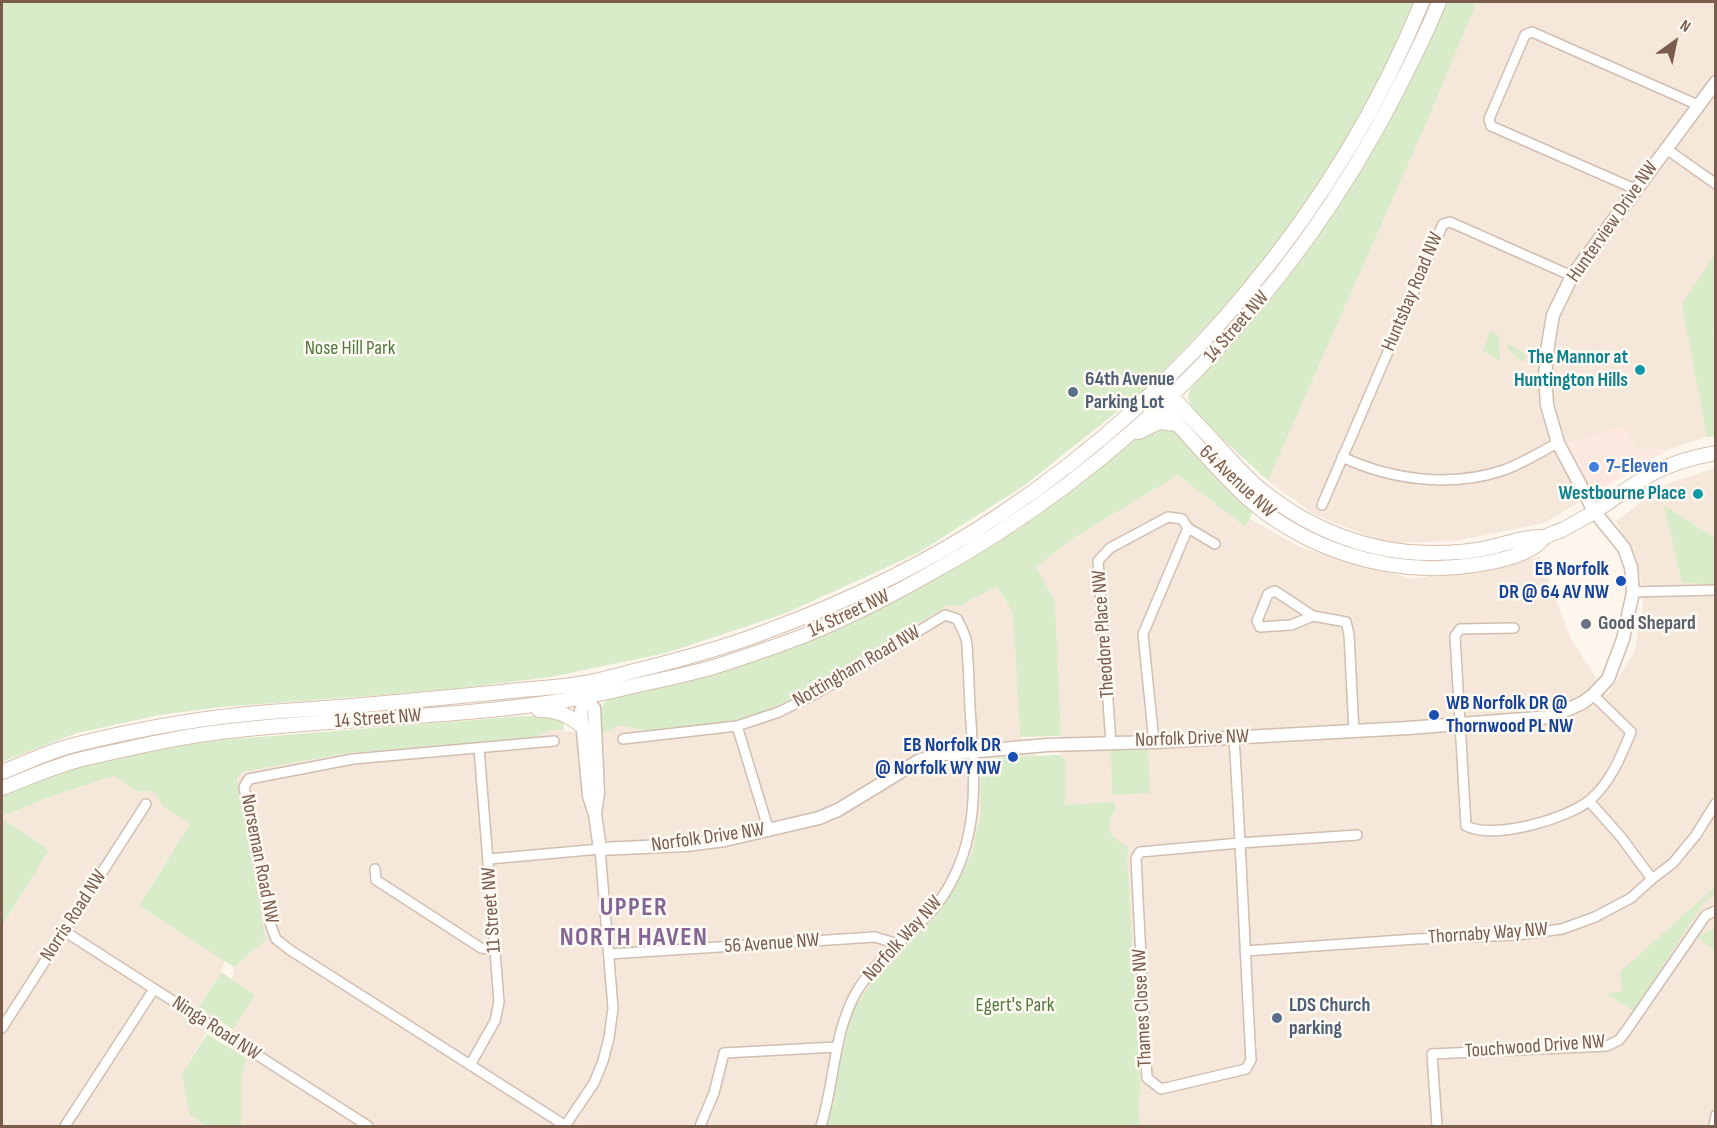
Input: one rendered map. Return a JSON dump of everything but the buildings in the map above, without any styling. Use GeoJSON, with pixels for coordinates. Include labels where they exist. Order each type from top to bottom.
{"type":"FeatureCollection","features":[{"type":"Feature","properties":{"kind":"main road","name":"14 Street NW"},"geometry":{"type":"LineString","coordinates":[[2,772],[69,746],[208,718],[585,694],[738,643],[886,581],[999,516],[1084,453],[1155,390],[1190,355],[1270,265],[1327,184],[1395,63],[1422,2]]}},
{"type":"Feature","properties":{"kind":"main road","name":"14 Street NW"},"geometry":{"type":"LineString","coordinates":[[2,788],[75,761],[210,733],[502,709],[708,669],[794,640],[892,595],[1007,529],[1048,500],[1103,456],[1188,381],[1247,318],[1282,275],[1343,187],[1378,128],[1429,27],[1439,2]]}},
{"type":"Feature","properties":{"kind":"main road"},"geometry":{"type":"LineString","coordinates":[[1188,381],[1183,396],[1184,402],[1202,429]]}},
{"type":"Feature","properties":{"kind":"main road","name":"64 Avenue NW"},"geometry":{"type":"LineString","coordinates":[[1155,390],[1202,429],[1249,480],[1284,507],[1328,531],[1354,541],[1402,552],[1431,554],[1485,549],[1530,537],[1545,537]]}},
{"type":"Feature","properties":{"kind":"main road","name":"64 Avenue NW"},"geometry":{"type":"LineString","coordinates":[[1166,401],[1177,424],[1224,474],[1266,513],[1308,538],[1361,559],[1417,568],[1442,569],[1468,566],[1510,557],[1534,547],[1545,537],[1564,529],[1659,470],[1686,459],[1716,453]]}},
{"type":"Feature","properties":{"kind":"main road"},"geometry":{"type":"LineString","coordinates":[[1103,456],[1110,454],[1144,428],[1159,422],[1177,424]]}},
{"type":"Feature","properties":{"kind":"main road"},"geometry":{"type":"LineString","coordinates":[[502,709],[514,712],[555,711],[570,716],[582,726]]}},
{"type":"Feature","properties":{"kind":"street"},"geometry":{"type":"LineString","coordinates":[[1635,189],[1491,126],[1489,119],[1525,35],[1532,32],[1698,105]]}},
{"type":"Feature","properties":{"kind":"street","name":"Hunterview Drive NW"},"geometry":{"type":"LineString","coordinates":[[1594,511],[1558,443],[1547,405],[1545,376],[1553,315],[1572,276],[1716,82]]}},
{"type":"Feature","properties":{"kind":"street"},"geometry":{"type":"LineString","coordinates":[[1665,148],[1716,184]]}},
{"type":"Feature","properties":{"kind":"street","name":"Huntsbay Road NW"},"geometry":{"type":"LineString","coordinates":[[1322,505],[1443,224],[1450,222],[1572,276]]}},
{"type":"Feature","properties":{"kind":"street"},"geometry":{"type":"LineString","coordinates":[[1342,457],[1362,466],[1425,480],[1467,478],[1503,470],[1558,443]]}},
{"type":"Feature","properties":{"kind":"street","name":"Norfolk Drive NW"},"geometry":{"type":"LineString","coordinates":[[600,849],[686,845],[725,840],[819,818],[838,810],[920,760],[973,750],[1354,732],[1551,717],[1582,703],[1608,679],[1623,639],[1634,592],[1631,567],[1624,548],[1594,511]]}},
{"type":"Feature","properties":{"kind":"street","name":"Theodore Place NW"},"geometry":{"type":"LineString","coordinates":[[1111,743],[1098,561],[1110,548],[1168,517],[1182,519],[1188,528],[1215,544]]}},
{"type":"Feature","properties":{"kind":"street"},"geometry":{"type":"LineString","coordinates":[[1154,742],[1143,634],[1188,528]]}},
{"type":"Feature","properties":{"kind":"street"},"geometry":{"type":"LineString","coordinates":[[1634,592],[1716,590]]}},
{"type":"Feature","properties":{"kind":"street"},"geometry":{"type":"LineString","coordinates":[[1313,616],[1291,625],[1260,627],[1257,621],[1268,594],[1275,591],[1313,616],[1346,622],[1354,732]]}},
{"type":"Feature","properties":{"kind":"street","name":"Nottingham Road NW"},"geometry":{"type":"LineString","coordinates":[[623,739],[737,726],[778,712],[817,693],[945,615],[957,619],[966,640],[973,750]]}},
{"type":"Feature","properties":{"kind":"street"},"geometry":{"type":"LineString","coordinates":[[1514,628],[1460,629],[1455,636],[1466,826],[1474,830],[1516,830],[1559,816],[1589,801],[1610,776],[1631,732],[1593,695]]}},
{"type":"Feature","properties":{"kind":"street"},"geometry":{"type":"LineString","coordinates":[[566,1126],[594,1083],[603,1061],[613,1008],[600,849],[595,814],[589,796],[582,726],[581,710],[585,694]]}},
{"type":"Feature","properties":{"kind":"street"},"geometry":{"type":"LineString","coordinates":[[585,694],[594,708],[598,793],[595,814]]}},
{"type":"Feature","properties":{"kind":"street"},"geometry":{"type":"LineString","coordinates":[[737,726],[769,831]]}},
{"type":"Feature","properties":{"kind":"street","name":"Thames Close NW"},"geometry":{"type":"LineString","coordinates":[[1234,738],[1240,843],[1251,1060],[1246,1069],[1161,1089],[1147,1078],[1136,858],[1140,852],[1240,843]]}},
{"type":"Feature","properties":{"kind":"street","name":"Norseman Road NW"},"geometry":{"type":"LineString","coordinates":[[554,741],[352,759],[249,779],[244,787],[271,926],[276,939],[566,1126]]}},
{"type":"Feature","properties":{"kind":"street","name":"11 Street NW"},"geometry":{"type":"LineString","coordinates":[[470,1065],[495,1022],[499,1002],[479,748]]}},
{"type":"Feature","properties":{"kind":"street","name":"Norfolk Way NW"},"geometry":{"type":"LineString","coordinates":[[821,1126],[837,1047],[846,1015],[857,991],[876,965],[919,926],[944,894],[957,870],[972,820],[973,750]]}},
{"type":"Feature","properties":{"kind":"street"},"geometry":{"type":"LineString","coordinates":[[1589,801],[1621,837],[1652,879]]}},
{"type":"Feature","properties":{"kind":"street","name":"Thornaby Way NW"},"geometry":{"type":"LineString","coordinates":[[1245,951],[1416,939],[1517,935],[1562,929],[1595,917],[1631,898],[1673,863],[1696,834],[1716,803]]}},
{"type":"Feature","properties":{"kind":"street","name":"Norris Road NW"},"geometry":{"type":"LineString","coordinates":[[2,1028],[146,804]]}},
{"type":"Feature","properties":{"kind":"street"},"geometry":{"type":"LineString","coordinates":[[1240,843],[1357,836]]}},
{"type":"Feature","properties":{"kind":"street"},"geometry":{"type":"LineString","coordinates":[[489,859],[600,849]]}},
{"type":"Feature","properties":{"kind":"street"},"geometry":{"type":"LineString","coordinates":[[375,869],[376,880],[481,948],[495,950]]}},
{"type":"Feature","properties":{"kind":"street","name":"Touchwood Drive NW"},"geometry":{"type":"LineString","coordinates":[[1437,1126],[1432,1054],[1607,1046],[1619,1040],[1706,915],[1716,910]]}},
{"type":"Feature","properties":{"kind":"street","name":"Ninga Road NW"},"geometry":{"type":"LineString","coordinates":[[64,931],[368,1126]]}},
{"type":"Feature","properties":{"kind":"street","name":"56 Avenue NW"},"geometry":{"type":"LineString","coordinates":[[609,954],[875,937],[898,944]]}},
{"type":"Feature","properties":{"kind":"street"},"geometry":{"type":"LineString","coordinates":[[65,1126],[154,989]]}},
{"type":"Feature","properties":{"kind":"street"},"geometry":{"type":"LineString","coordinates":[[700,1126],[714,1093],[724,1053],[837,1047]]}},
{"type":"Feature","properties":{"kind":"street"},"geometry":{"type":"LineString","coordinates":[[1714,1126],[1716,1115]]}},
{"type":"Feature","properties":{"kind":"shaded area"},"geometry":{"type":"Polygon","coordinates":[[[1477,2],[1715,2],[1715,436],[1668,450],[1637,449],[1578,463],[1598,491],[1544,523],[1456,541],[1386,543],[1315,515],[1268,481],[1429,117],[1477,2]]]}},
{"type":"Feature","properties":{"kind":"shaded area"},"geometry":{"type":"Polygon","coordinates":[[[1624,426],[1637,449],[1668,450],[1598,491],[1566,443],[1624,426]]]}},
{"type":"Feature","properties":{"kind":"shaded area"},"geometry":{"type":"Polygon","coordinates":[[[1715,468],[1715,1126],[1140,1126],[1138,1094],[1141,1093],[1127,853],[1129,848],[1117,840],[1109,829],[1114,814],[1065,805],[1065,759],[1060,755],[1055,601],[1035,567],[1072,539],[1178,475],[1245,527],[1250,519],[1300,547],[1412,579],[1540,557],[1571,639],[1607,695],[1634,653],[1643,608],[1640,575],[1616,521],[1665,485],[1715,468]]]}},
{"type":"Feature","properties":{"kind":"shaded area"},"geometry":{"type":"Polygon","coordinates":[[[997,586],[1013,613],[1020,737],[1037,756],[987,758],[981,766],[981,812],[972,853],[953,891],[934,918],[904,945],[834,1100],[827,1126],[241,1126],[241,1080],[246,1058],[227,1046],[233,1030],[255,995],[232,979],[234,967],[266,940],[237,778],[242,772],[348,753],[532,739],[551,730],[601,734],[617,726],[646,731],[728,722],[768,710],[799,696],[947,606],[958,607],[997,586]]]}},
{"type":"Feature","properties":{"kind":"shaded area"},"geometry":{"type":"Polygon","coordinates":[[[114,776],[139,792],[155,793],[161,805],[190,824],[139,906],[225,961],[221,972],[199,1007],[215,1018],[182,1074],[203,1126],[2,1126],[2,926],[49,850],[2,816],[61,793],[114,776]]]}},
{"type":"Feature","properties":{"kind":"green space","name":"Nose Hill Park"},"geometry":{"type":"Polygon","coordinates":[[[2,2],[1416,2],[1361,116],[1331,168],[1293,223],[1240,291],[1147,388],[1025,485],[918,553],[784,614],[666,653],[551,677],[436,691],[221,707],[160,715],[77,733],[2,762],[2,2]]]}},
{"type":"Feature","properties":{"kind":"green space"},"geometry":{"type":"Polygon","coordinates":[[[1445,2],[1477,2],[1429,117],[1268,481],[1195,413],[1188,399],[1190,389],[1286,278],[1347,191],[1382,132],[1436,26],[1445,2]]]}},
{"type":"Feature","properties":{"kind":"green space"},"geometry":{"type":"Polygon","coordinates":[[[1715,254],[1716,327],[1713,331],[1716,350],[1716,436],[1707,437],[1682,304],[1715,254]]]}},
{"type":"Feature","properties":{"kind":"green space"},"geometry":{"type":"Polygon","coordinates":[[[1491,330],[1499,336],[1500,361],[1483,351],[1491,330]]]}},
{"type":"Feature","properties":{"kind":"green space"},"geometry":{"type":"Polygon","coordinates":[[[1507,343],[1524,353],[1525,362],[1519,360],[1507,348],[1507,343]]]}},
{"type":"Feature","properties":{"kind":"green space"},"geometry":{"type":"Polygon","coordinates":[[[1165,425],[1177,432],[1254,510],[1245,527],[1178,475],[1072,539],[1036,567],[1055,601],[1061,736],[1020,737],[1013,613],[997,586],[958,607],[947,606],[799,696],[768,710],[728,722],[698,727],[646,731],[618,726],[601,734],[601,716],[606,701],[653,688],[939,576],[979,553],[1067,493],[1141,434],[1165,425]]]}},
{"type":"Feature","properties":{"kind":"green space"},"geometry":{"type":"Polygon","coordinates":[[[1664,505],[1715,538],[1715,584],[1682,583],[1664,505]]]}},
{"type":"Feature","properties":{"kind":"green space"},"geometry":{"type":"Polygon","coordinates":[[[523,716],[565,717],[563,730],[551,730],[533,739],[348,753],[242,772],[237,779],[266,940],[234,967],[139,906],[190,824],[161,805],[154,793],[139,792],[114,776],[61,793],[2,816],[2,795],[78,768],[140,752],[210,741],[523,716]]]}},
{"type":"Feature","properties":{"kind":"green space"},"geometry":{"type":"Polygon","coordinates":[[[1148,749],[1150,793],[1112,795],[1111,751],[1148,749]]]}},
{"type":"Feature","properties":{"kind":"green space","name":"Egert's Park"},"geometry":{"type":"Polygon","coordinates":[[[1060,755],[1065,759],[1065,805],[1114,802],[1116,808],[1110,821],[1110,830],[1129,848],[1127,853],[1141,1093],[1138,1095],[1140,1126],[827,1126],[842,1052],[853,1012],[876,974],[934,918],[953,891],[972,853],[981,812],[981,766],[986,758],[1060,755]]]}},
{"type":"Feature","properties":{"kind":"green space"},"geometry":{"type":"Polygon","coordinates":[[[2,818],[49,850],[2,926],[2,818]]]}},
{"type":"Feature","properties":{"kind":"green space"},"geometry":{"type":"Polygon","coordinates":[[[1715,887],[1715,894],[1706,900],[1633,1011],[1605,993],[1622,992],[1620,972],[1715,887]]]}},
{"type":"Feature","properties":{"kind":"green space"},"geometry":{"type":"Polygon","coordinates":[[[1716,929],[1715,950],[1698,938],[1716,929]]]}},
{"type":"Feature","properties":{"kind":"green space"},"geometry":{"type":"Polygon","coordinates":[[[221,972],[255,995],[233,1030],[199,1007],[221,972]]]}},
{"type":"Feature","properties":{"kind":"green space"},"geometry":{"type":"Polygon","coordinates":[[[207,1034],[246,1058],[241,1080],[241,1126],[203,1126],[190,1115],[182,1074],[207,1034]]]}},
{"type":"Feature","properties":{"kind":"place","name":"The Mannor at Huntington Hills"},"geometry":{"type":"Point","coordinates":[1640,370]}},
{"type":"Feature","properties":{"kind":"place","name":"64th Avenue Parking Lot"},"geometry":{"type":"Point","coordinates":[1073,392]}},
{"type":"Feature","properties":{"kind":"place","name":"7-Eleven"},"geometry":{"type":"Point","coordinates":[1594,467]}},
{"type":"Feature","properties":{"kind":"place","name":"Westbourne Place"},"geometry":{"type":"Point","coordinates":[1698,494]}},
{"type":"Feature","properties":{"kind":"place","name":"EB Norfolk DR @ 64 AV NW"},"geometry":{"type":"Point","coordinates":[1621,581]}},
{"type":"Feature","properties":{"kind":"place","name":"Good Shepard"},"geometry":{"type":"Point","coordinates":[1586,624]}},
{"type":"Feature","properties":{"kind":"place","name":"WB Norfolk DR @ Thornwood PL NW"},"geometry":{"type":"Point","coordinates":[1434,715]}},
{"type":"Feature","properties":{"kind":"place","name":"EB Norfolk DR @ Norfolk WY NW"},"geometry":{"type":"Point","coordinates":[1013,757]}},
{"type":"Feature","properties":{"kind":"place","name":"LDS Church parking"},"geometry":{"type":"Point","coordinates":[1277,1018]}},
{"type":"Feature","properties":{"kind":"district","name":"UPPER NORTH HAVEN"},"geometry":{"type":"Point","coordinates":[634,923]}}]}
